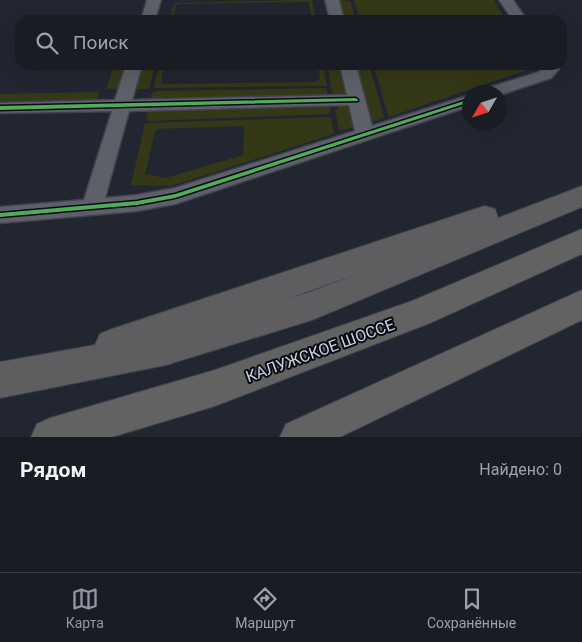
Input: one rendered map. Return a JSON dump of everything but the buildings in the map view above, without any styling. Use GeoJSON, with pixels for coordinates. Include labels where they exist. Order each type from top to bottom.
{"type":"FeatureCollection","features":[{"type":"Feature","properties":{"kind":"highway","name":"КАЛУЖСКОЕ ШОССЕ"},"geometry":{"type":"LineString","coordinates":[[50,437],[215,388],[391,324],[582,241]]}},
{"type":"Feature","properties":{"kind":"highway"},"geometry":{"type":"LineString","coordinates":[[299,437],[582,304]]}},
{"type":"Feature","properties":{"kind":"main road"},"geometry":{"type":"LineString","coordinates":[[10,378],[582,184]]}},
{"type":"Feature","properties":{"kind":"main road"},"geometry":{"type":"LineString","coordinates":[[10,378],[166,349],[312,306],[582,196]]}},
{"type":"Feature","properties":{"kind":"street"},"geometry":{"type":"LineString","coordinates":[[150,15],[154,0]]}},
{"type":"Feature","properties":{"kind":"street"},"geometry":{"type":"LineString","coordinates":[[332,0],[336,15]]}},
{"type":"Feature","properties":{"kind":"street"},"geometry":{"type":"LineString","coordinates":[[506,0],[516,15]]}},
{"type":"Feature","properties":{"kind":"street"},"geometry":{"type":"LineString","coordinates":[[92,206],[132,70]]}},
{"type":"Feature","properties":{"kind":"street"},"geometry":{"type":"LineString","coordinates":[[349,70],[365,135]]}},
{"type":"Feature","properties":{"kind":"street"},"geometry":{"type":"LineString","coordinates":[[507,87],[545,75],[550,70]]}},
{"type":"Feature","properties":{"kind":"street"},"geometry":{"type":"LineString","coordinates":[[0,108],[356,100]]}},
{"type":"Feature","properties":{"kind":"street"},"geometry":{"type":"LineString","coordinates":[[0,215],[137,203],[175,196],[462,103]]}},
{"type":"Feature","properties":{"kind":"green space"},"geometry":{"type":"Polygon","coordinates":[[[312,0],[315,15],[311,15],[309,2],[180,4],[176,5],[174,15],[171,15],[174,3],[312,0]]]}},
{"type":"Feature","properties":{"kind":"green space"},"geometry":{"type":"Polygon","coordinates":[[[338,0],[350,1],[354,15],[342,15],[338,0]]]}},
{"type":"Feature","properties":{"kind":"green space"},"geometry":{"type":"Polygon","coordinates":[[[354,0],[494,0],[503,15],[358,15],[354,0]]]}},
{"type":"Feature","properties":{"kind":"green space"},"geometry":{"type":"Polygon","coordinates":[[[112,70],[128,70],[122,89],[106,89],[112,70]]]}},
{"type":"Feature","properties":{"kind":"green space"},"geometry":{"type":"Polygon","coordinates":[[[138,70],[154,70],[148,89],[133,89],[138,70]]]}},
{"type":"Feature","properties":{"kind":"green space"},"geometry":{"type":"Polygon","coordinates":[[[158,70],[163,70],[161,82],[163,84],[316,82],[320,79],[319,70],[324,70],[327,86],[154,88],[158,70]]]}},
{"type":"Feature","properties":{"kind":"green space"},"geometry":{"type":"Polygon","coordinates":[[[328,70],[344,70],[347,93],[336,98],[332,92],[328,70]]]}},
{"type":"Feature","properties":{"kind":"green space"},"geometry":{"type":"Polygon","coordinates":[[[354,70],[370,70],[384,117],[373,122],[365,115],[354,70]]]}},
{"type":"Feature","properties":{"kind":"green space"},"geometry":{"type":"Polygon","coordinates":[[[375,70],[527,70],[483,85],[462,85],[462,92],[389,117],[375,70]]]}},
{"type":"Feature","properties":{"kind":"green space"},"geometry":{"type":"Polygon","coordinates":[[[327,89],[328,97],[150,101],[152,93],[155,91],[327,89]]]}},
{"type":"Feature","properties":{"kind":"green space"},"geometry":{"type":"Polygon","coordinates":[[[98,92],[96,102],[0,104],[0,94],[98,92]]]}},
{"type":"Feature","properties":{"kind":"green space"},"geometry":{"type":"Polygon","coordinates":[[[330,104],[331,112],[328,114],[149,121],[146,118],[149,108],[330,104]]]}},
{"type":"Feature","properties":{"kind":"green space"},"geometry":{"type":"Polygon","coordinates":[[[337,104],[350,108],[356,127],[339,131],[335,110],[338,108],[337,104]]]}},
{"type":"Feature","properties":{"kind":"green space"},"geometry":{"type":"Polygon","coordinates":[[[331,117],[334,134],[171,186],[131,185],[145,123],[331,117]],[[244,126],[158,129],[155,131],[145,174],[166,178],[243,155],[244,126]]]}},
{"type":"Feature","properties":{"kind":"cycle path"},"geometry":{"type":"LineString","coordinates":[[0,108],[356,100]]}},
{"type":"Feature","properties":{"kind":"cycle path"},"geometry":{"type":"LineString","coordinates":[[0,215],[137,203],[175,196],[462,103]]}}]}
